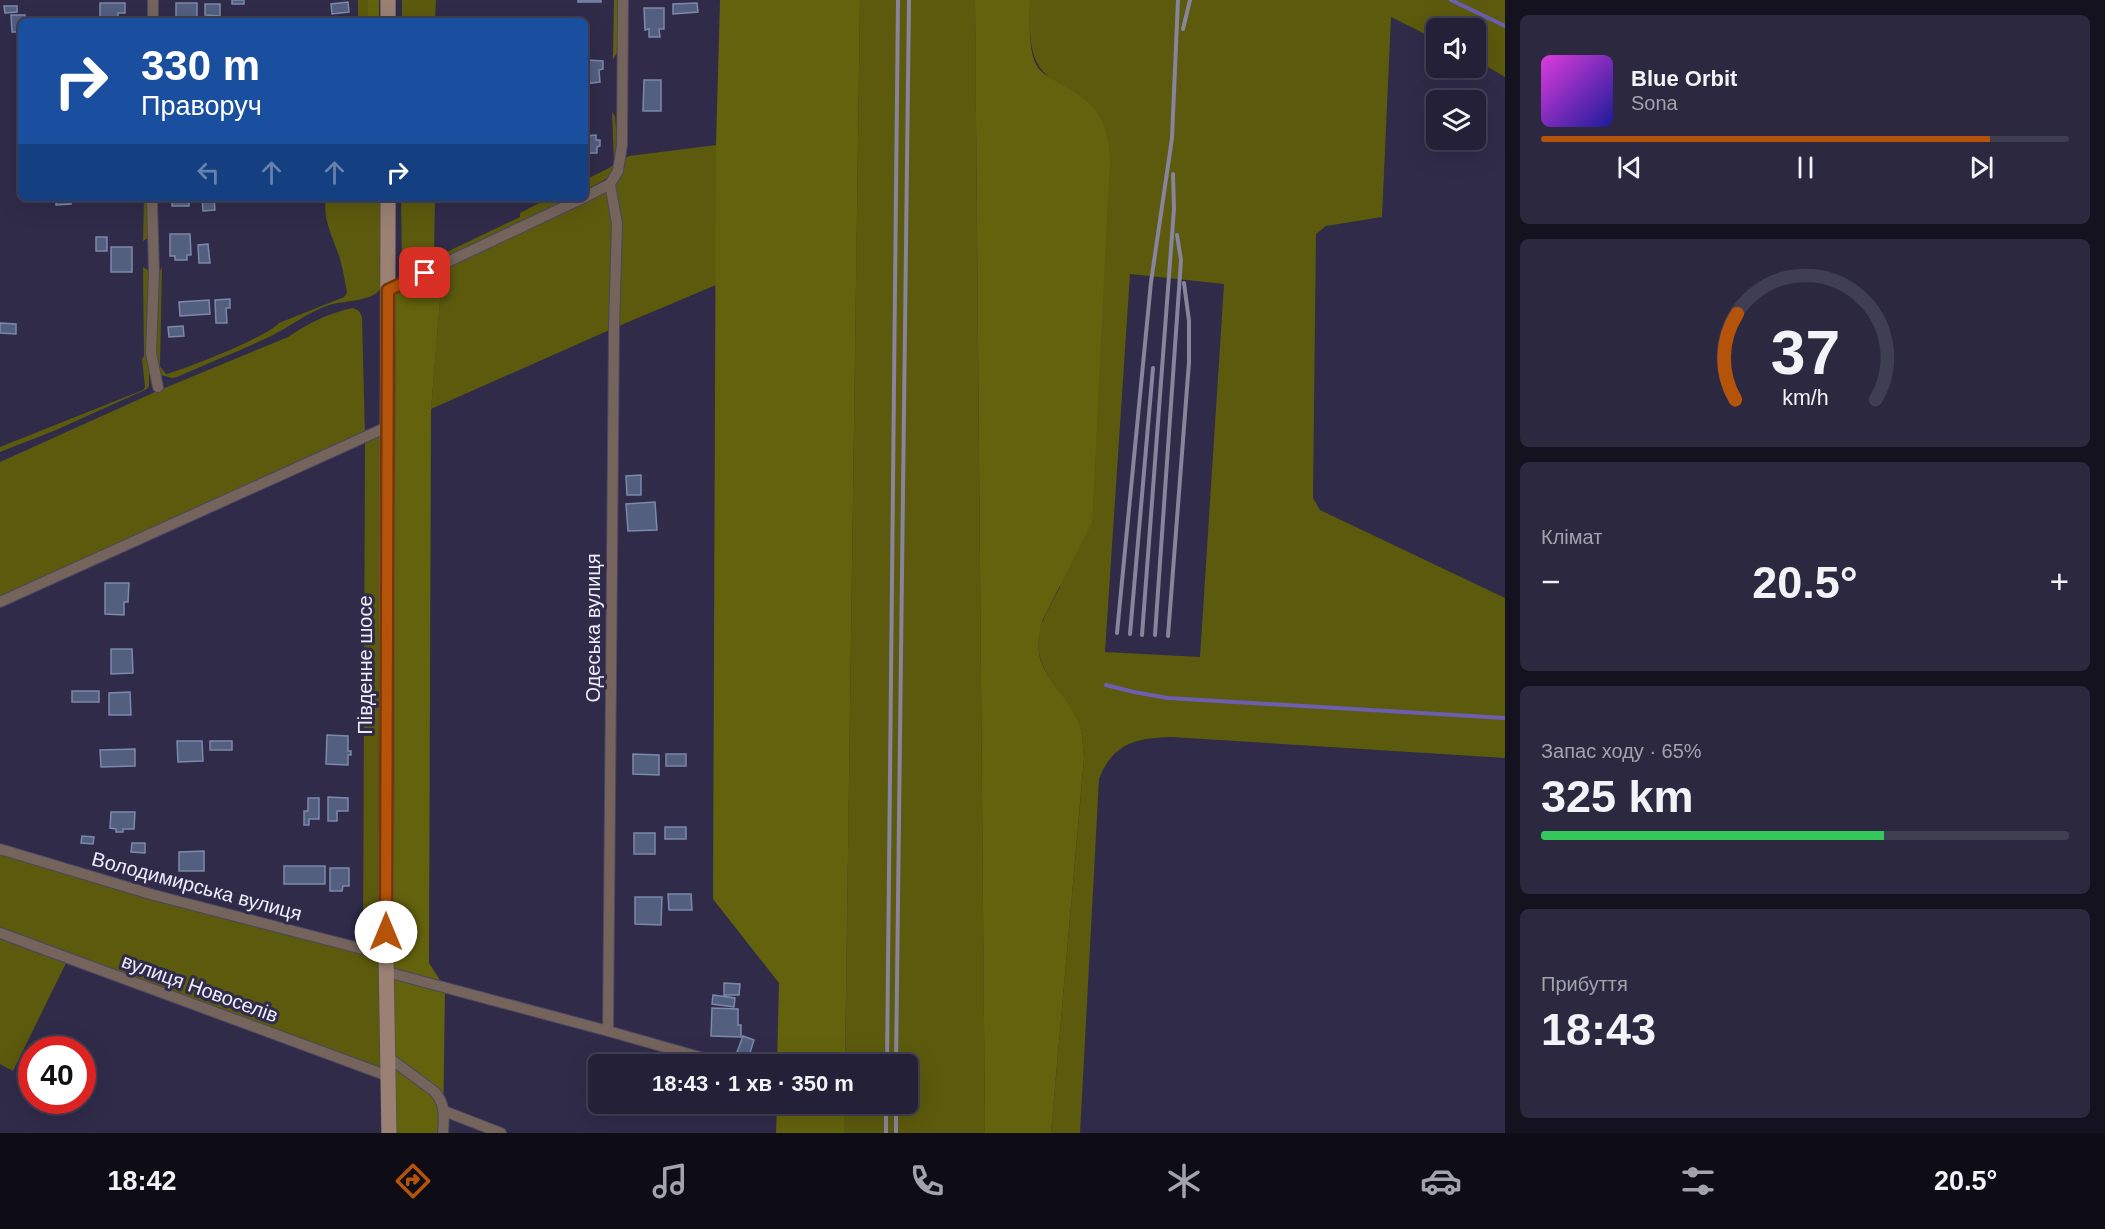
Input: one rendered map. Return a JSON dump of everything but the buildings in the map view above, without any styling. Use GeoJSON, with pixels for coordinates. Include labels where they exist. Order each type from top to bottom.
{"type":"FeatureCollection","features":[{"type":"Feature","properties":{"kind":"street"},"geometry":{"type":"LineString","coordinates":[[153,0],[153,18]]}},
{"type":"Feature","properties":{"kind":"street"},"geometry":{"type":"LineString","coordinates":[[388,0],[388,18]]}},
{"type":"Feature","properties":{"kind":"street"},"geometry":{"type":"LineString","coordinates":[[588,195],[610,184],[618,171],[622,145],[623,0]]}},
{"type":"Feature","properties":{"kind":"street","name":"Одеська вулиця"},"geometry":{"type":"LineString","coordinates":[[608,1031],[613,352],[618,224],[610,184]]}},
{"type":"Feature","properties":{"kind":"street"},"geometry":{"type":"LineString","coordinates":[[152,201],[154,272],[151,353],[158,387]]}},
{"type":"Feature","properties":{"kind":"street","name":"Південне шосе"},"geometry":{"type":"LineString","coordinates":[[388,201],[386,955],[388,1133]]}},
{"type":"Feature","properties":{"kind":"street"},"geometry":{"type":"LineString","coordinates":[[388,290],[576,201]]}},
{"type":"Feature","properties":{"kind":"street"},"geometry":{"type":"LineString","coordinates":[[0,602],[387,427]]}},
{"type":"Feature","properties":{"kind":"street","name":"Володимирська вулиця"},"geometry":{"type":"LineString","coordinates":[[0,849],[154,895],[386,955]]}},
{"type":"Feature","properties":{"kind":"street","name":"вулиця Новоселів"},"geometry":{"type":"LineString","coordinates":[[0,933],[388,1076]]}},
{"type":"Feature","properties":{"kind":"street"},"geometry":{"type":"LineString","coordinates":[[387,972],[689,1054]]}},
{"type":"Feature","properties":{"kind":"street"},"geometry":{"type":"LineString","coordinates":[[388,1057],[434,1092],[443,1104],[443,1133]]}},
{"type":"Feature","properties":{"kind":"street"},"geometry":{"type":"LineString","coordinates":[[444,1111],[501,1133]]}},
{"type":"Feature","properties":{"kind":"shaded area"},"geometry":{"type":"Polygon","coordinates":[[[358,0],[368,0],[368,18],[358,18],[358,0]]]}},
{"type":"Feature","properties":{"kind":"shaded area"},"geometry":{"type":"Polygon","coordinates":[[[368,0],[379,0],[379,18],[368,18],[368,0]]]}},
{"type":"Feature","properties":{"kind":"shaded area"},"geometry":{"type":"Polygon","coordinates":[[[402,0],[436,0],[435,18],[402,18],[402,0]]]}},
{"type":"Feature","properties":{"kind":"shaded area"},"geometry":{"type":"Polygon","coordinates":[[[614,0],[619,0],[617,53],[613,59],[614,0]]]}},
{"type":"Feature","properties":{"kind":"shaded area"},"geometry":{"type":"Polygon","coordinates":[[[720,0],[860,0],[845,1054],[777,1054],[779,983],[713,899],[716,145],[720,0]]]}},
{"type":"Feature","properties":{"kind":"shaded area"},"geometry":{"type":"Polygon","coordinates":[[[860,0],[975,0],[985,1133],[844,1133],[844,1114],[918,1114],[918,1054],[845,1054],[860,0]]]}},
{"type":"Feature","properties":{"kind":"shaded area"},"geometry":{"type":"Polygon","coordinates":[[[975,0],[1030,0],[1030,36],[1035,63],[1044,74],[1092,106],[1103,123],[1110,159],[1092,523],[1043,619],[1039,637],[1042,664],[1078,721],[1084,758],[1051,1133],[985,1133],[975,0]]]}},
{"type":"Feature","properties":{"kind":"shaded area"},"geometry":{"type":"Polygon","coordinates":[[[1030,0],[1505,0],[1505,77],[1486,66],[1486,18],[1426,18],[1426,34],[1391,17],[1382,217],[1326,226],[1316,234],[1313,498],[1320,510],[1505,598],[1505,758],[1171,737],[1137,741],[1127,745],[1111,757],[1099,779],[1080,1133],[1051,1133],[1084,759],[1082,735],[1078,722],[1044,668],[1038,643],[1046,613],[1060,587],[1048,76],[1036,60],[1030,31],[1030,0]],[[1130,274],[1105,652],[1200,657],[1224,284],[1130,274]]]}},
{"type":"Feature","properties":{"kind":"shaded area"},"geometry":{"type":"Polygon","coordinates":[[[612,112],[615,116],[617,140],[615,165],[607,178],[588,188],[588,178],[611,167],[614,163],[612,112]]]}},
{"type":"Feature","properties":{"kind":"shaded area"},"geometry":{"type":"Polygon","coordinates":[[[716,145],[716,285],[431,409],[443,264],[574,201],[588,201],[588,194],[609,184],[620,161],[629,156],[716,145]]]}},
{"type":"Feature","properties":{"kind":"shaded area"},"geometry":{"type":"Polygon","coordinates":[[[144,201],[148,201],[148,238],[143,241],[144,201]]]}},
{"type":"Feature","properties":{"kind":"shaded area"},"geometry":{"type":"Polygon","coordinates":[[[326,201],[381,201],[380,289],[377,293],[321,308],[271,336],[177,377],[161,375],[156,365],[158,275],[162,267],[160,366],[166,374],[226,352],[272,329],[279,323],[344,297],[347,293],[340,259],[327,222],[326,201]]]}},
{"type":"Feature","properties":{"kind":"shaded area"},"geometry":{"type":"Polygon","coordinates":[[[401,201],[435,201],[434,258],[520,217],[520,213],[543,201],[564,201],[415,272],[402,265],[401,201]]]}},
{"type":"Feature","properties":{"kind":"shaded area"},"geometry":{"type":"Polygon","coordinates":[[[443,264],[431,410],[429,963],[445,988],[443,1133],[389,1133],[388,290],[443,264]]]}},
{"type":"Feature","properties":{"kind":"shaded area"},"geometry":{"type":"Polygon","coordinates":[[[143,267],[148,270],[150,283],[149,386],[147,389],[56,430],[0,452],[0,447],[143,390],[145,387],[142,359],[144,356],[143,267]]]}},
{"type":"Feature","properties":{"kind":"shaded area"},"geometry":{"type":"Polygon","coordinates":[[[353,308],[359,311],[362,317],[365,437],[387,427],[388,1076],[68,959],[30,1036],[18,1036],[18,1061],[13,1071],[0,1064],[0,849],[363,949],[365,438],[0,602],[0,462],[155,392],[288,337],[319,319],[353,308]]]}},
{"type":"Feature","properties":{"kind":"shaded area"},"geometry":{"type":"Polygon","coordinates":[[[777,1114],[844,1114],[844,1133],[776,1133],[777,1114]]]}},
{"type":"Feature","properties":{"kind":"waterway"},"geometry":{"type":"LineString","coordinates":[[1451,0],[1505,26]]}},
{"type":"Feature","properties":{"kind":"waterway"},"geometry":{"type":"LineString","coordinates":[[1106,685],[1168,698],[1505,718]]}},
{"type":"Feature","properties":{"kind":"railway"},"geometry":{"type":"LineString","coordinates":[[887,1054],[898,0]]}},
{"type":"Feature","properties":{"kind":"railway"},"geometry":{"type":"LineString","coordinates":[[896,1054],[909,0]]}},
{"type":"Feature","properties":{"kind":"railway"},"geometry":{"type":"LineString","coordinates":[[1117,633],[1151,282],[1172,138],[1178,0]]}},
{"type":"Feature","properties":{"kind":"railway"},"geometry":{"type":"LineString","coordinates":[[1183,29],[1190,0]]}},
{"type":"Feature","properties":{"kind":"railway"},"geometry":{"type":"LineString","coordinates":[[1142,635],[1174,209],[1173,174]]}},
{"type":"Feature","properties":{"kind":"railway"},"geometry":{"type":"LineString","coordinates":[[1155,635],[1181,260],[1177,235]]}},
{"type":"Feature","properties":{"kind":"railway"},"geometry":{"type":"LineString","coordinates":[[1168,636],[1189,362],[1189,321],[1184,283]]}},
{"type":"Feature","properties":{"kind":"railway"},"geometry":{"type":"LineString","coordinates":[[1130,634],[1153,368]]}},
{"type":"Feature","properties":{"kind":"railway"},"geometry":{"type":"LineString","coordinates":[[886,1114],[886,1133]]}},
{"type":"Feature","properties":{"kind":"railway"},"geometry":{"type":"LineString","coordinates":[[896,1114],[896,1133]]}},
{"type":"Feature","properties":{"kind":"route"},"geometry":{"type":"LineString","coordinates":[[386,932],[388,290],[425,273]]}}]}
